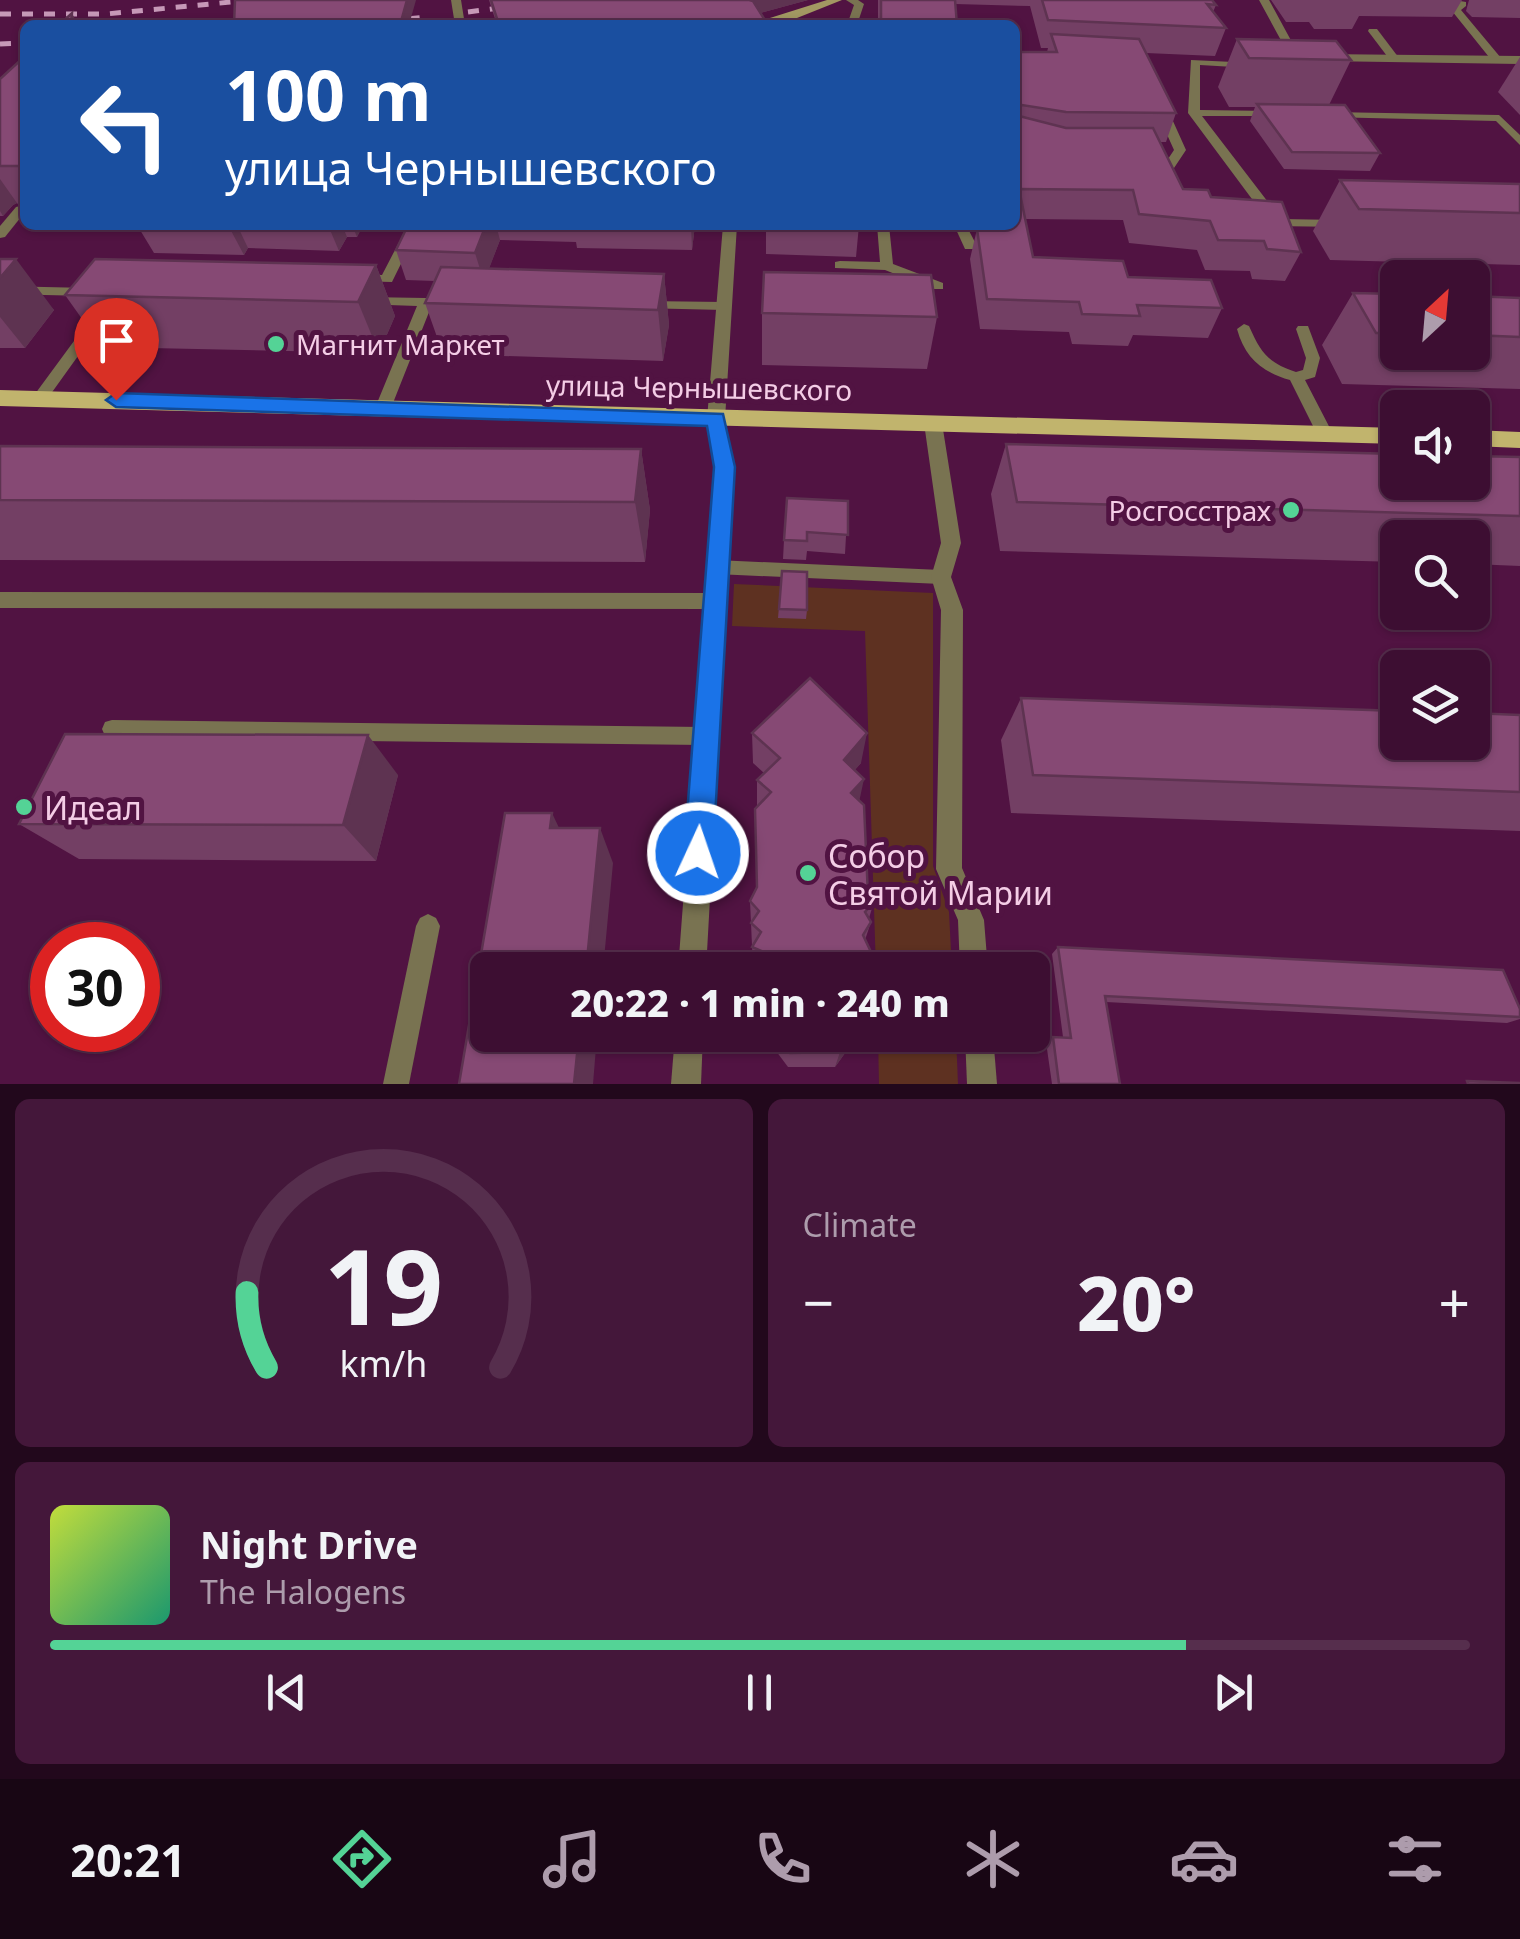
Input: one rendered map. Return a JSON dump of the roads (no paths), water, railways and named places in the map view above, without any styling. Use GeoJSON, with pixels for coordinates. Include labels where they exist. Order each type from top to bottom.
{"type":"FeatureCollection","features":[{"type":"Feature","properties":{"kind":"main road"},"geometry":{"type":"LineString","coordinates":[[781,20],[837,0]]}},
{"type":"Feature","properties":{"kind":"main road","name":"улица Чернышевского"},"geometry":{"type":"LineString","coordinates":[[0,398],[1380,436]]}},
{"type":"Feature","properties":{"kind":"main road"},"geometry":{"type":"LineString","coordinates":[[1490,439],[1520,440]]}},
{"type":"Feature","properties":{"kind":"street"},"geometry":{"type":"LineString","coordinates":[[1296,57],[1520,60]]}},
{"type":"Feature","properties":{"kind":"street"},"geometry":{"type":"LineString","coordinates":[[693,952],[704,736],[725,467],[716,419],[730,230]]}},
{"type":"Feature","properties":{"kind":"street"},"geometry":{"type":"LineString","coordinates":[[933,423],[951,543],[941,578],[952,610],[948,870],[971,920],[973,952]]}},
{"type":"Feature","properties":{"kind":"street"},"geometry":{"type":"LineString","coordinates":[[686,1084],[688,1052]]}},
{"type":"Feature","properties":{"kind":"street"},"geometry":{"type":"LineString","coordinates":[[980,1052],[982,1084]]}},
{"type":"Feature","properties":{"kind":"lane"},"geometry":{"type":"LineString","coordinates":[[851,0],[859,4],[854,20]]}},
{"type":"Feature","properties":{"kind":"lane"},"geometry":{"type":"LineString","coordinates":[[1264,0],[1296,57],[1282,61]]}},
{"type":"Feature","properties":{"kind":"lane"},"geometry":{"type":"LineString","coordinates":[[1459,0],[1463,4],[1455,10],[1498,60]]}},
{"type":"Feature","properties":{"kind":"lane"},"geometry":{"type":"LineString","coordinates":[[1373,31],[1394,58]]}},
{"type":"Feature","properties":{"kind":"lane"},"geometry":{"type":"LineString","coordinates":[[1268,66],[1195,62],[1194,113],[1277,224],[1352,224]]}},
{"type":"Feature","properties":{"kind":"lane"},"geometry":{"type":"LineString","coordinates":[[1156,96],[1180,150]]}},
{"type":"Feature","properties":{"kind":"lane"},"geometry":{"type":"LineString","coordinates":[[1194,113],[1290,114]]}},
{"type":"Feature","properties":{"kind":"lane"},"geometry":{"type":"LineString","coordinates":[[1309,115],[1500,118],[1520,142]]}},
{"type":"Feature","properties":{"kind":"lane"},"geometry":{"type":"LineString","coordinates":[[1163,150],[1180,150]]}},
{"type":"Feature","properties":{"kind":"lane"},"geometry":{"type":"LineString","coordinates":[[1180,150],[1166,171],[1180,195]]}},
{"type":"Feature","properties":{"kind":"lane"},"geometry":{"type":"LineString","coordinates":[[0,234],[20,210]]}},
{"type":"Feature","properties":{"kind":"lane"},"geometry":{"type":"LineString","coordinates":[[347,278],[387,279],[412,230]]}},
{"type":"Feature","properties":{"kind":"lane"},"geometry":{"type":"LineString","coordinates":[[883,230],[887,266]]}},
{"type":"Feature","properties":{"kind":"lane"},"geometry":{"type":"LineString","coordinates":[[962,230],[970,246]]}},
{"type":"Feature","properties":{"kind":"lane"},"geometry":{"type":"LineString","coordinates":[[840,265],[887,266],[938,286]]}},
{"type":"Feature","properties":{"kind":"lane"},"geometry":{"type":"LineString","coordinates":[[0,290],[96,292]]}},
{"type":"Feature","properties":{"kind":"lane"},"geometry":{"type":"LineString","coordinates":[[40,398],[116,293]]}},
{"type":"Feature","properties":{"kind":"lane"},"geometry":{"type":"LineString","coordinates":[[358,300],[426,302],[382,408]]}},
{"type":"Feature","properties":{"kind":"lane"},"geometry":{"type":"LineString","coordinates":[[626,304],[724,306]]}},
{"type":"Feature","properties":{"kind":"lane"},"geometry":{"type":"LineString","coordinates":[[1244,329],[1248,349],[1270,369],[1296,376],[1310,372],[1313,358],[1304,329]]}},
{"type":"Feature","properties":{"kind":"lane"},"geometry":{"type":"LineString","coordinates":[[1296,376],[1325,434]]}},
{"type":"Feature","properties":{"kind":"lane"},"geometry":{"type":"LineString","coordinates":[[716,568],[941,578]]}},
{"type":"Feature","properties":{"kind":"lane"},"geometry":{"type":"LineString","coordinates":[[0,600],[714,601]]}},
{"type":"Feature","properties":{"kind":"lane"},"geometry":{"type":"LineString","coordinates":[[112,728],[704,736]]}},
{"type":"Feature","properties":{"kind":"lane"},"geometry":{"type":"LineString","coordinates":[[396,1084],[428,926]]}},
{"type":"Feature","properties":{"kind":"railway"},"geometry":{"type":"LineString","coordinates":[[0,14],[106,14],[252,0]]}},
{"type":"Feature","properties":{"kind":"railway"},"geometry":{"type":"LineString","coordinates":[[468,12],[560,0]]}},
{"type":"Feature","properties":{"kind":"railway"},"geometry":{"type":"LineString","coordinates":[[396,20],[427,17]]}},
{"type":"Feature","properties":{"kind":"railway"},"geometry":{"type":"LineString","coordinates":[[0,44],[20,43]]}},
{"type":"Feature","properties":{"kind":"place","name":"Магнит Маркет"},"geometry":{"type":"Point","coordinates":[276,344]}},
{"type":"Feature","properties":{"kind":"place","name":"Росгосстрах"},"geometry":{"type":"Point","coordinates":[1291,510]}},
{"type":"Feature","properties":{"kind":"place","name":"Идеал"},"geometry":{"type":"Point","coordinates":[24,807]}},
{"type":"Feature","properties":{"kind":"place","name":"Собор Святой Марии"},"geometry":{"type":"Point","coordinates":[808,873]}}]}
